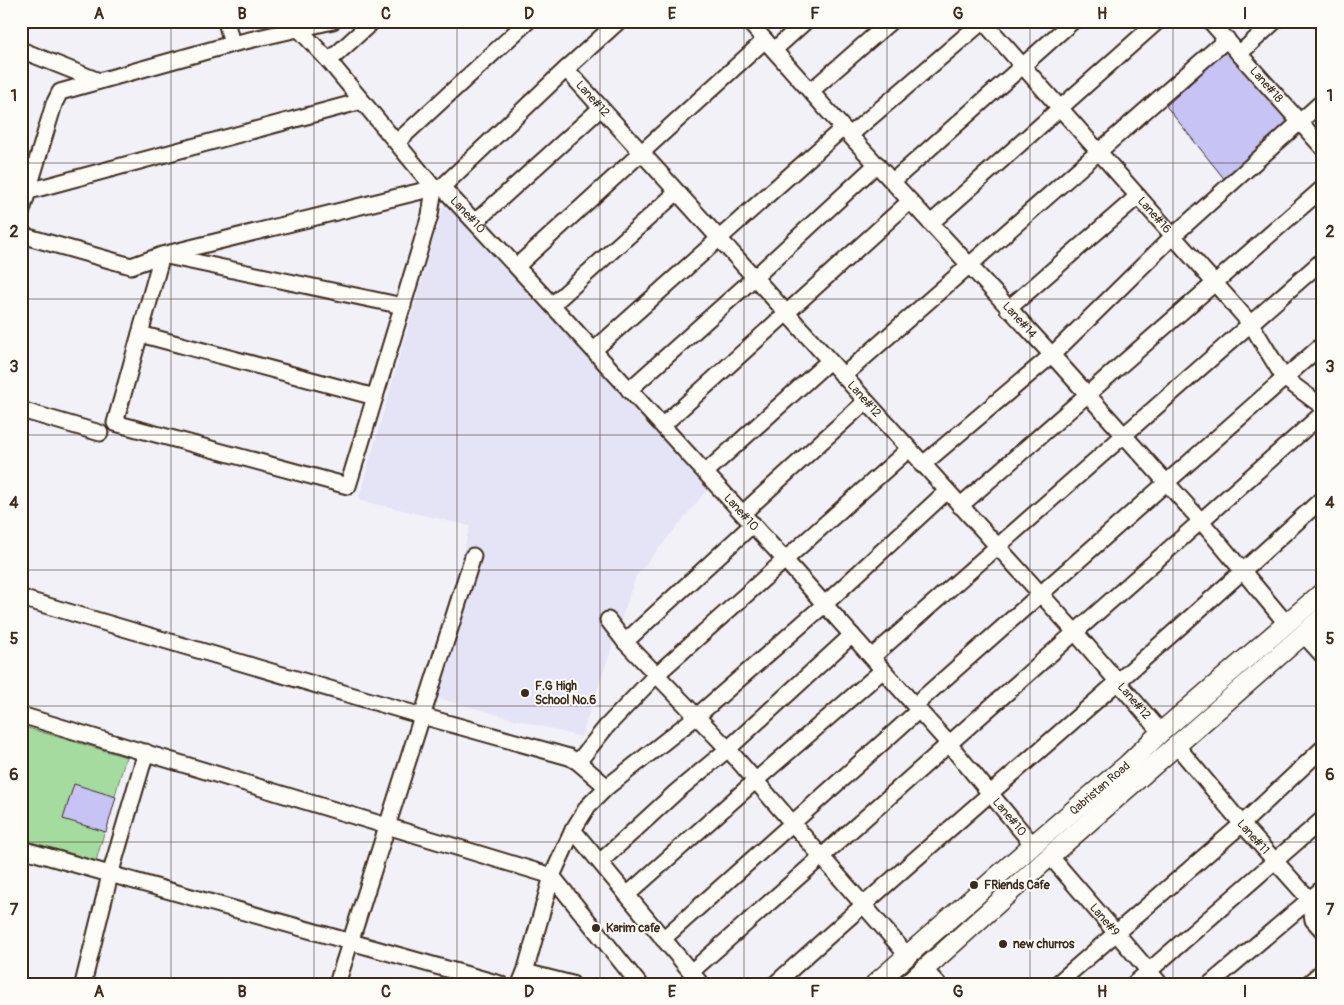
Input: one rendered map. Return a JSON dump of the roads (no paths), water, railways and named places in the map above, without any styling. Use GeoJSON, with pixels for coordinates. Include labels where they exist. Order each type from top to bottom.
{"type":"FeatureCollection","features":[{"type":"Feature","properties":{"kind":"street"},"geometry":{"type":"LineString","coordinates":[[226,21],[232,44]]}},
{"type":"Feature","properties":{"kind":"street"},"geometry":{"type":"LineString","coordinates":[[60,92],[232,44],[333,21]]}},
{"type":"Feature","properties":{"kind":"street"},"geometry":{"type":"LineString","coordinates":[[329,61],[372,21]]}},
{"type":"Feature","properties":{"kind":"street"},"geometry":{"type":"LineString","coordinates":[[397,142],[528,21]]}},
{"type":"Feature","properties":{"kind":"street"},"geometry":{"type":"LineString","coordinates":[[21,235],[131,266],[162,255],[438,188],[619,21]]}},
{"type":"Feature","properties":{"kind":"street","name":"Lane#14"},"geometry":{"type":"LineString","coordinates":[[748,21],[846,132],[1052,355],[1201,521],[1286,623]]}},
{"type":"Feature","properties":{"kind":"street"},"geometry":{"type":"LineString","coordinates":[[517,266],[640,153],[769,45],[806,21]]}},
{"type":"Feature","properties":{"kind":"street"},"geometry":{"type":"LineString","coordinates":[[811,91],[891,21]]}},
{"type":"Feature","properties":{"kind":"street"},"geometry":{"type":"LineString","coordinates":[[594,350],[846,132],[983,21]]}},
{"type":"Feature","properties":{"kind":"street","name":"Lane#16"},"geometry":{"type":"LineString","coordinates":[[983,21],[1251,324],[1284,378],[1323,407]]}},
{"type":"Feature","properties":{"kind":"street"},"geometry":{"type":"LineString","coordinates":[[893,181],[1073,21]]}},
{"type":"Feature","properties":{"kind":"street"},"geometry":{"type":"LineString","coordinates":[[931,223],[1158,21]]}},
{"type":"Feature","properties":{"kind":"street","name":"Lane#18"},"geometry":{"type":"LineString","coordinates":[[1210,21],[1323,148]]}},
{"type":"Feature","properties":{"kind":"street"},"geometry":{"type":"LineString","coordinates":[[1239,54],[1275,21]]}},
{"type":"Feature","properties":{"kind":"street","name":"Lane#10"},"geometry":{"type":"LineString","coordinates":[[298,28],[329,61],[438,188],[475,222],[517,266],[748,518],[949,744],[1033,845]]}},
{"type":"Feature","properties":{"kind":"street"},"geometry":{"type":"LineString","coordinates":[[843,376],[1227,40]]}},
{"type":"Feature","properties":{"kind":"street"},"geometry":{"type":"LineString","coordinates":[[21,50],[99,81]]}},
{"type":"Feature","properties":{"kind":"street"},"geometry":{"type":"LineString","coordinates":[[21,214],[66,69]]}},
{"type":"Feature","properties":{"kind":"street","name":"Lane#12"},"geometry":{"type":"LineString","coordinates":[[566,69],[865,402],[1040,593],[1161,732]]}},
{"type":"Feature","properties":{"kind":"street"},"geometry":{"type":"LineString","coordinates":[[29,191],[362,101]]}},
{"type":"Feature","properties":{"kind":"street"},"geometry":{"type":"LineString","coordinates":[[922,464],[1052,355],[1173,236],[1323,101]]}},
{"type":"Feature","properties":{"kind":"street"},"geometry":{"type":"LineString","coordinates":[[475,222],[600,108]]}},
{"type":"Feature","properties":{"kind":"street"},"geometry":{"type":"LineString","coordinates":[[629,390],[877,164]]}},
{"type":"Feature","properties":{"kind":"street"},"geometry":{"type":"LineString","coordinates":[[162,255],[115,423],[348,486],[438,188]]}},
{"type":"Feature","properties":{"kind":"street"},"geometry":{"type":"LineString","coordinates":[[960,506],[1323,188]]}},
{"type":"Feature","properties":{"kind":"street"},"geometry":{"type":"LineString","coordinates":[[552,305],[676,192]]}},
{"type":"Feature","properties":{"kind":"street"},"geometry":{"type":"LineString","coordinates":[[1008,309],[1138,196]]}},
{"type":"Feature","properties":{"kind":"street"},"geometry":{"type":"LineString","coordinates":[[663,425],[910,201]]}},
{"type":"Feature","properties":{"kind":"street"},"geometry":{"type":"LineString","coordinates":[[162,255],[403,306]]}},
{"type":"Feature","properties":{"kind":"street"},"geometry":{"type":"LineString","coordinates":[[872,657],[1323,260]]}},
{"type":"Feature","properties":{"kind":"street"},"geometry":{"type":"LineString","coordinates":[[140,334],[375,398]]}},
{"type":"Feature","properties":{"kind":"street"},"geometry":{"type":"LineString","coordinates":[[663,938],[757,856],[1040,593],[1323,344]]}},
{"type":"Feature","properties":{"kind":"street"},"geometry":{"type":"LineString","coordinates":[[706,472],[829,361]]}},
{"type":"Feature","properties":{"kind":"street"},"geometry":{"type":"LineString","coordinates":[[625,642],[865,402]]}},
{"type":"Feature","properties":{"kind":"street"},"geometry":{"type":"LineString","coordinates":[[21,410],[100,433]]}},
{"type":"Feature","properties":{"kind":"street"},"geometry":{"type":"LineString","coordinates":[[573,830],[696,978],[821,857],[1323,413]]}},
{"type":"Feature","properties":{"kind":"street"},"geometry":{"type":"LineString","coordinates":[[578,762],[606,726],[656,676],[909,449]]}},
{"type":"Feature","properties":{"kind":"street"},"geometry":{"type":"LineString","coordinates":[[572,984],[523,978],[552,876],[573,830],[588,806],[607,787],[697,716],[825,604],[947,491]]}},
{"type":"Feature","properties":{"kind":"street"},"geometry":{"type":"LineString","coordinates":[[775,984],[863,904],[1243,572],[1323,498]]}},
{"type":"Feature","properties":{"kind":"street"},"geometry":{"type":"LineString","coordinates":[[337,984],[473,556]]}},
{"type":"Feature","properties":{"kind":"street","name":"Qabristan Road"},"geometry":{"type":"LineString","coordinates":[[908,984],[1050,856],[1134,771],[1161,732],[1323,592]]}},
{"type":"Feature","properties":{"kind":"street"},"geometry":{"type":"LineString","coordinates":[[21,598],[422,716],[569,756],[607,787]]}},
{"type":"Feature","properties":{"kind":"street","name":"Qabristan Road"},"geometry":{"type":"LineString","coordinates":[[875,984],[1033,845],[1134,771],[1176,745],[1323,617]]}},
{"type":"Feature","properties":{"kind":"street"},"geometry":{"type":"LineString","coordinates":[[608,620],[656,676],[728,749],[907,955]]}},
{"type":"Feature","properties":{"kind":"street"},"geometry":{"type":"LineString","coordinates":[[600,862],[676,792],[728,749],[852,635]]}},
{"type":"Feature","properties":{"kind":"street"},"geometry":{"type":"LineString","coordinates":[[1304,635],[1323,656]]}},
{"type":"Feature","properties":{"kind":"street"},"geometry":{"type":"LineString","coordinates":[[627,895],[883,670]]}},
{"type":"Feature","properties":{"kind":"street"},"geometry":{"type":"LineString","coordinates":[[21,715],[552,876],[639,984]]}},
{"type":"Feature","properties":{"kind":"street","name":"Lane#11"},"geometry":{"type":"LineString","coordinates":[[1176,745],[1242,824],[1310,900],[1313,920],[1323,931]]}},
{"type":"Feature","properties":{"kind":"street"},"geometry":{"type":"LineString","coordinates":[[1057,984],[1242,824],[1323,748]]}},
{"type":"Feature","properties":{"kind":"street"},"geometry":{"type":"LineString","coordinates":[[83,984],[110,875],[146,752]]}},
{"type":"Feature","properties":{"kind":"street"},"geometry":{"type":"LineString","coordinates":[[1134,984],[1323,819]]}},
{"type":"Feature","properties":{"kind":"street"},"geometry":{"type":"LineString","coordinates":[[21,849],[500,984]]}},
{"type":"Feature","properties":{"kind":"street","name":"Lane#9"},"geometry":{"type":"LineString","coordinates":[[1050,856],[1160,984]]}},
{"type":"Feature","properties":{"kind":"street"},"geometry":{"type":"LineString","coordinates":[[1210,984],[1323,888]]}},
{"type":"Feature","properties":{"kind":"street"},"geometry":{"type":"LineString","coordinates":[[924,969],[938,984]]}},
{"type":"Feature","properties":{"kind":"street"},"geometry":{"type":"LineString","coordinates":[[1308,984],[1323,971]]}},
{"type":"Feature","properties":{"kind":"place","name":"F.G High School No.6"},"geometry":{"type":"Point","coordinates":[525,693]}},
{"type":"Feature","properties":{"kind":"place","name":"FRiends Cafe"},"geometry":{"type":"Point","coordinates":[974,885]}},
{"type":"Feature","properties":{"kind":"place","name":"Karim cafe"},"geometry":{"type":"Point","coordinates":[596,928]}},
{"type":"Feature","properties":{"kind":"place","name":"new churros"},"geometry":{"type":"Point","coordinates":[1003,944]}}]}
